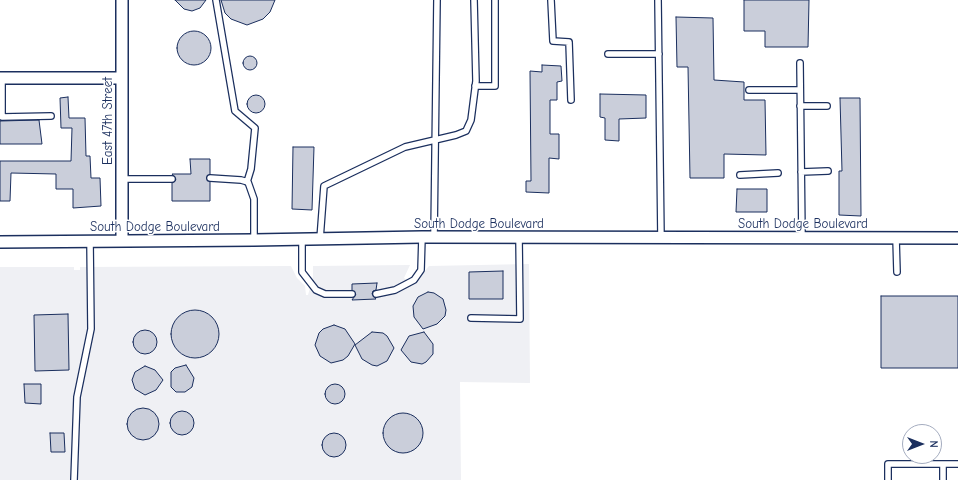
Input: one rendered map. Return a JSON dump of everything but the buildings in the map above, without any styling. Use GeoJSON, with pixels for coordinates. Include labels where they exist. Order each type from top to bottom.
{"type":"FeatureCollection","features":[{"type":"Feature","properties":{"kind":"street","name":"East 47th Street"},"geometry":{"type":"LineString","coordinates":[[122,0],[122,241]]}},
{"type":"Feature","properties":{"kind":"street"},"geometry":{"type":"LineString","coordinates":[[1,78],[121,78]]}},
{"type":"Feature","properties":{"kind":"street","name":"South Dodge Boulevard"},"geometry":{"type":"LineString","coordinates":[[0,242],[320,240],[422,237],[958,238]]}},
{"type":"Feature","properties":{"kind":"lane"},"geometry":{"type":"LineString","coordinates":[[216,0],[235,111],[255,128],[251,170],[247,182],[254,199],[254,240]]}},
{"type":"Feature","properties":{"kind":"lane"},"geometry":{"type":"LineString","coordinates":[[434,237],[438,0]]}},
{"type":"Feature","properties":{"kind":"lane"},"geometry":{"type":"LineString","coordinates":[[320,240],[324,186],[405,147],[456,135],[466,131],[471,120],[475,86],[474,0]]}},
{"type":"Feature","properties":{"kind":"lane"},"geometry":{"type":"LineString","coordinates":[[475,86],[495,86],[495,0]]}},
{"type":"Feature","properties":{"kind":"lane"},"geometry":{"type":"LineString","coordinates":[[551,0],[553,41],[568,42],[571,100]]}},
{"type":"Feature","properties":{"kind":"lane"},"geometry":{"type":"LineString","coordinates":[[658,0],[661,238]]}},
{"type":"Feature","properties":{"kind":"lane"},"geometry":{"type":"LineString","coordinates":[[608,54],[659,54]]}},
{"type":"Feature","properties":{"kind":"lane"},"geometry":{"type":"LineString","coordinates":[[800,63],[802,238]]}},
{"type":"Feature","properties":{"kind":"lane"},"geometry":{"type":"LineString","coordinates":[[1,78],[2,116],[51,116]]}},
{"type":"Feature","properties":{"kind":"lane"},"geometry":{"type":"LineString","coordinates":[[749,90],[800,90]]}},
{"type":"Feature","properties":{"kind":"lane"},"geometry":{"type":"LineString","coordinates":[[800,106],[827,106]]}},
{"type":"Feature","properties":{"kind":"lane"},"geometry":{"type":"LineString","coordinates":[[801,172],[828,171]]}},
{"type":"Feature","properties":{"kind":"lane"},"geometry":{"type":"LineString","coordinates":[[740,175],[778,174]]}},
{"type":"Feature","properties":{"kind":"lane"},"geometry":{"type":"LineString","coordinates":[[210,178],[241,180],[247,182]]}},
{"type":"Feature","properties":{"kind":"lane"},"geometry":{"type":"LineString","coordinates":[[122,179],[172,179]]}},
{"type":"Feature","properties":{"kind":"lane"},"geometry":{"type":"LineString","coordinates":[[376,294],[395,290],[414,280],[421,270],[422,237]]}},
{"type":"Feature","properties":{"kind":"lane"},"geometry":{"type":"LineString","coordinates":[[471,318],[520,319],[519,238]]}},
{"type":"Feature","properties":{"kind":"lane"},"geometry":{"type":"LineString","coordinates":[[896,238],[897,272]]}},
{"type":"Feature","properties":{"kind":"lane"},"geometry":{"type":"LineString","coordinates":[[302,239],[302,272],[316,290],[325,294],[352,294]]}},
{"type":"Feature","properties":{"kind":"lane"},"geometry":{"type":"LineString","coordinates":[[74,480],[77,397],[91,329],[90,241]]}},
{"type":"Feature","properties":{"kind":"lane"},"geometry":{"type":"LineString","coordinates":[[888,480],[888,464],[958,464]]}},
{"type":"Feature","properties":{"kind":"lane"},"geometry":{"type":"LineString","coordinates":[[943,464],[943,480]]}},
{"type":"Feature","properties":{"kind":"shaded area"},"geometry":{"type":"Polygon","coordinates":[[[529,264],[530,383],[460,382],[461,480],[0,480],[0,267],[74,267],[74,270],[80,270],[80,267],[291,266],[297,278],[305,286],[306,295],[308,295],[313,277],[313,266],[410,265],[404,278],[414,284],[429,266],[529,264]]]}}]}
